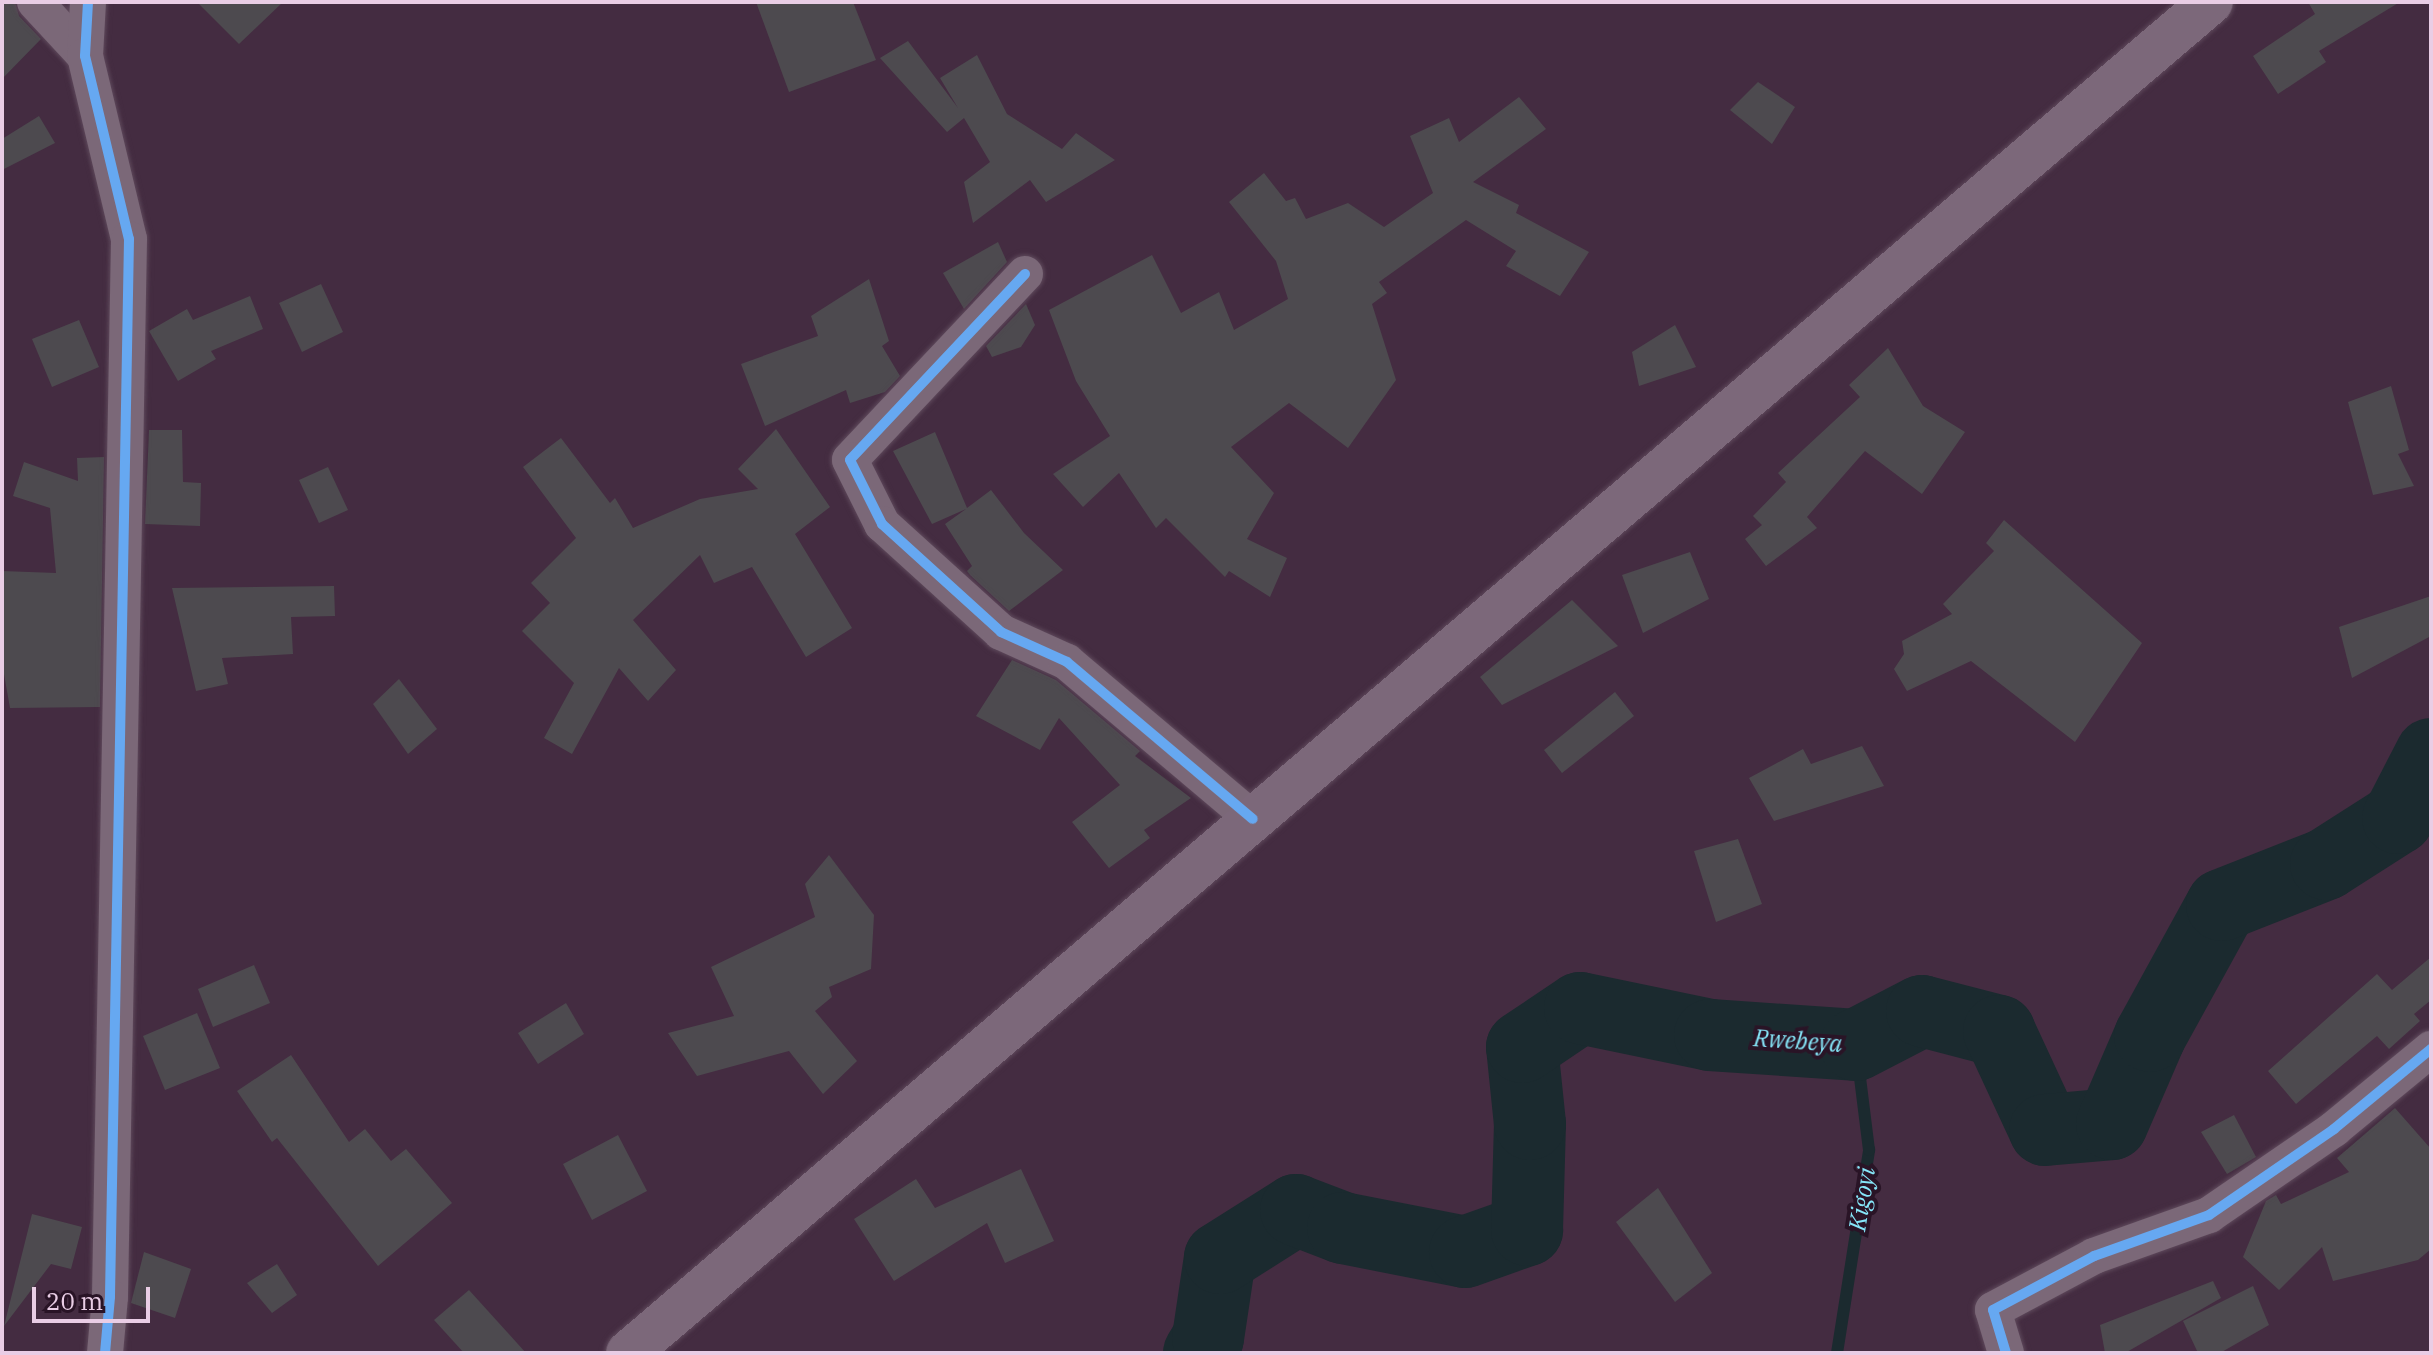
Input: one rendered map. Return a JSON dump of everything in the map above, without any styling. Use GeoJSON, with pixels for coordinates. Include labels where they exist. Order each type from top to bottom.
{"type":"FeatureCollection","features":[{"type":"Feature","properties":{"kind":"main road"},"geometry":{"type":"LineString","coordinates":[[628,1353],[2211,2]]}},
{"type":"Feature","properties":{"kind":"street"},"geometry":{"type":"LineString","coordinates":[[35,2],[85,56]]}},
{"type":"Feature","properties":{"kind":"street"},"geometry":{"type":"LineString","coordinates":[[88,2],[85,56],[129,239],[111,1281],[105,1353]]}},
{"type":"Feature","properties":{"kind":"street"},"geometry":{"type":"LineString","coordinates":[[1025,274],[850,460],[882,524],[1001,632],[1067,662],[1253,819]]}},
{"type":"Feature","properties":{"kind":"street"},"geometry":{"type":"LineString","coordinates":[[2006,1353],[1993,1310],[2094,1256],[2209,1215],[2334,1129],[2431,1049]]}},
{"type":"Feature","properties":{"kind":"building"},"geometry":{"type":"Polygon","coordinates":[[[2,2],[15,2],[19,16],[41,39],[2,79],[2,2]]]}},
{"type":"Feature","properties":{"kind":"building"},"geometry":{"type":"Polygon","coordinates":[[[197,2],[283,2],[239,44],[197,2]]]}},
{"type":"Feature","properties":{"kind":"building"},"geometry":{"type":"Polygon","coordinates":[[[756,2],[853,2],[876,60],[789,92],[756,2]]]}},
{"type":"Feature","properties":{"kind":"building"},"geometry":{"type":"Polygon","coordinates":[[[2308,2],[2400,2],[2319,51],[2326,62],[2278,94],[2253,56],[2315,14],[2308,2]]]}},
{"type":"Feature","properties":{"kind":"building"},"geometry":{"type":"Polygon","coordinates":[[[908,41],[958,108],[940,78],[977,55],[1007,114],[1062,149],[1076,133],[1115,160],[1046,202],[1030,180],[973,223],[964,182],[990,162],[964,118],[947,132],[880,58],[908,41]]]}},
{"type":"Feature","properties":{"kind":"building"},"geometry":{"type":"Polygon","coordinates":[[[1758,82],[1795,107],[1772,144],[1730,110],[1758,82]]]}},
{"type":"Feature","properties":{"kind":"building"},"geometry":{"type":"Polygon","coordinates":[[[1519,97],[1546,129],[1473,182],[1519,205],[1516,213],[1589,252],[1560,296],[1506,266],[1516,251],[1466,220],[1379,282],[1387,293],[1372,304],[1396,380],[1348,448],[1289,403],[1231,447],[1274,493],[1247,539],[1287,558],[1270,597],[1229,571],[1225,577],[1166,518],[1156,528],[1119,473],[1083,507],[1053,474],[1110,436],[1076,381],[1049,310],[1152,255],[1181,313],[1219,292],[1234,330],[1288,299],[1276,261],[1229,202],[1264,173],[1286,201],[1295,198],[1306,219],[1348,203],[1384,227],[1433,193],[1410,136],[1449,118],[1459,142],[1519,97]]]}},
{"type":"Feature","properties":{"kind":"building"},"geometry":{"type":"Polygon","coordinates":[[[39,116],[55,143],[2,170],[2,139],[39,116]]]}},
{"type":"Feature","properties":{"kind":"building"},"geometry":{"type":"Polygon","coordinates":[[[998,242],[1007,262],[964,309],[943,273],[998,242]]]}},
{"type":"Feature","properties":{"kind":"building"},"geometry":{"type":"Polygon","coordinates":[[[869,279],[889,341],[882,346],[900,376],[885,392],[850,403],[846,390],[765,426],[741,364],[818,336],[811,316],[869,279]]]}},
{"type":"Feature","properties":{"kind":"building"},"geometry":{"type":"Polygon","coordinates":[[[321,284],[343,332],[302,352],[279,303],[321,284]]]}},
{"type":"Feature","properties":{"kind":"building"},"geometry":{"type":"Polygon","coordinates":[[[250,296],[263,329],[211,351],[216,359],[178,381],[149,331],[187,309],[193,320],[250,296]]]}},
{"type":"Feature","properties":{"kind":"building"},"geometry":{"type":"Polygon","coordinates":[[[1026,304],[1035,325],[1021,347],[992,357],[986,346],[1026,304]]]}},
{"type":"Feature","properties":{"kind":"building"},"geometry":{"type":"Polygon","coordinates":[[[79,320],[99,367],[52,387],[32,339],[79,320]]]}},
{"type":"Feature","properties":{"kind":"building"},"geometry":{"type":"Polygon","coordinates":[[[1675,325],[1696,367],[1639,386],[1632,352],[1675,325]]]}},
{"type":"Feature","properties":{"kind":"building"},"geometry":{"type":"Polygon","coordinates":[[[1888,348],[1923,406],[1965,432],[1922,494],[1865,451],[1807,517],[1817,528],[1766,566],[1745,539],[1762,525],[1753,516],[1786,482],[1778,473],[1860,397],[1849,385],[1888,348]]]}},
{"type":"Feature","properties":{"kind":"building"},"geometry":{"type":"Polygon","coordinates":[[[2391,386],[2409,450],[2398,454],[2414,486],[2373,495],[2348,402],[2391,386]]]}},
{"type":"Feature","properties":{"kind":"building"},"geometry":{"type":"Polygon","coordinates":[[[776,429],[830,507],[795,534],[852,628],[806,657],[752,567],[714,583],[700,555],[633,620],[676,670],[648,701],[619,668],[572,754],[544,738],[574,683],[522,631],[550,603],[531,583],[576,538],[523,467],[561,438],[610,503],[615,498],[633,528],[700,499],[758,489],[738,469],[776,429]]]}},
{"type":"Feature","properties":{"kind":"building"},"geometry":{"type":"Polygon","coordinates":[[[149,430],[182,430],[183,482],[201,483],[200,526],[145,524],[149,430]]]}},
{"type":"Feature","properties":{"kind":"building"},"geometry":{"type":"Polygon","coordinates":[[[935,432],[967,508],[991,490],[1024,533],[1063,570],[1009,611],[967,571],[972,566],[945,524],[966,509],[932,524],[893,451],[935,432]]]}},
{"type":"Feature","properties":{"kind":"building"},"geometry":{"type":"Polygon","coordinates":[[[104,457],[100,707],[10,708],[2,663],[2,571],[56,573],[50,508],[13,496],[24,462],[78,481],[77,458],[104,457]]]}},
{"type":"Feature","properties":{"kind":"building"},"geometry":{"type":"Polygon","coordinates":[[[328,467],[348,510],[319,523],[299,480],[328,467]]]}},
{"type":"Feature","properties":{"kind":"building"},"geometry":{"type":"Polygon","coordinates":[[[2004,520],[2142,643],[2075,742],[1971,661],[1907,691],[1894,669],[1904,654],[1902,641],[1952,614],[1943,604],[1994,551],[1986,543],[2004,520]]]}},
{"type":"Feature","properties":{"kind":"building"},"geometry":{"type":"Polygon","coordinates":[[[1690,552],[1709,599],[1643,633],[1622,575],[1690,552]]]}},
{"type":"Feature","properties":{"kind":"building"},"geometry":{"type":"Polygon","coordinates":[[[334,586],[335,616],[291,617],[293,654],[222,658],[228,684],[196,691],[172,588],[334,586]]]}},
{"type":"Feature","properties":{"kind":"building"},"geometry":{"type":"Polygon","coordinates":[[[2431,596],[2431,636],[2352,678],[2339,627],[2431,596]]]}},
{"type":"Feature","properties":{"kind":"building"},"geometry":{"type":"Polygon","coordinates":[[[1572,600],[1618,646],[1502,705],[1480,677],[1572,600]]]}},
{"type":"Feature","properties":{"kind":"building"},"geometry":{"type":"Polygon","coordinates":[[[1012,660],[1056,680],[1140,751],[1135,756],[1191,798],[1144,830],[1150,838],[1109,868],[1072,822],[1120,785],[1059,718],[1040,750],[976,716],[1012,660]]]}},
{"type":"Feature","properties":{"kind":"building"},"geometry":{"type":"Polygon","coordinates":[[[399,679],[437,729],[408,754],[373,704],[399,679]]]}},
{"type":"Feature","properties":{"kind":"building"},"geometry":{"type":"Polygon","coordinates":[[[1615,692],[1634,716],[1562,773],[1544,750],[1615,692]]]}},
{"type":"Feature","properties":{"kind":"building"},"geometry":{"type":"Polygon","coordinates":[[[1862,746],[1884,786],[1774,821],[1749,778],[1803,749],[1811,764],[1862,746]]]}},
{"type":"Feature","properties":{"kind":"building"},"geometry":{"type":"Polygon","coordinates":[[[1738,839],[1762,904],[1716,922],[1694,851],[1738,839]]]}},
{"type":"Feature","properties":{"kind":"building"},"geometry":{"type":"Polygon","coordinates":[[[829,855],[874,915],[871,969],[829,987],[832,997],[815,1011],[857,1061],[823,1094],[789,1051],[697,1076],[668,1033],[734,1016],[711,967],[815,917],[805,884],[829,855]]]}},
{"type":"Feature","properties":{"kind":"building"},"geometry":{"type":"Polygon","coordinates":[[[2431,957],[2431,1000],[2414,1014],[2420,1021],[2389,1049],[2377,1036],[2296,1104],[2268,1071],[2377,974],[2392,990],[2431,957]]]}},
{"type":"Feature","properties":{"kind":"building"},"geometry":{"type":"Polygon","coordinates":[[[254,965],[270,1003],[213,1027],[198,989],[254,965]]]}},
{"type":"Feature","properties":{"kind":"building"},"geometry":{"type":"Polygon","coordinates":[[[566,1003],[584,1034],[538,1064],[518,1033],[566,1003]]]}},
{"type":"Feature","properties":{"kind":"building"},"geometry":{"type":"Polygon","coordinates":[[[197,1013],[220,1068],[165,1090],[143,1036],[197,1013]]]}},
{"type":"Feature","properties":{"kind":"building"},"geometry":{"type":"Polygon","coordinates":[[[291,1055],[349,1142],[365,1129],[391,1161],[406,1149],[452,1203],[378,1266],[277,1138],[272,1142],[237,1091],[291,1055]]]}},
{"type":"Feature","properties":{"kind":"building"},"geometry":{"type":"Polygon","coordinates":[[[2395,1108],[2431,1149],[2431,1249],[2418,1260],[2333,1281],[2322,1247],[2279,1290],[2243,1257],[2266,1201],[2276,1195],[2281,1204],[2349,1172],[2337,1158],[2395,1108]]]}},
{"type":"Feature","properties":{"kind":"building"},"geometry":{"type":"Polygon","coordinates":[[[2234,1115],[2256,1157],[2227,1174],[2201,1132],[2234,1115]]]}},
{"type":"Feature","properties":{"kind":"building"},"geometry":{"type":"Polygon","coordinates":[[[618,1135],[647,1191],[592,1220],[563,1164],[618,1135]]]}},
{"type":"Feature","properties":{"kind":"building"},"geometry":{"type":"Polygon","coordinates":[[[1021,1169],[1054,1241],[1005,1263],[987,1223],[894,1281],[854,1219],[916,1179],[935,1208],[1021,1169]]]}},
{"type":"Feature","properties":{"kind":"building"},"geometry":{"type":"Polygon","coordinates":[[[1658,1188],[1712,1273],[1675,1302],[1616,1222],[1658,1188]]]}},
{"type":"Feature","properties":{"kind":"building"},"geometry":{"type":"Polygon","coordinates":[[[32,1214],[82,1227],[71,1269],[51,1264],[4,1326],[32,1214]]]}},
{"type":"Feature","properties":{"kind":"building"},"geometry":{"type":"Polygon","coordinates":[[[144,1252],[191,1269],[175,1318],[131,1303],[144,1252]]]}},
{"type":"Feature","properties":{"kind":"building"},"geometry":{"type":"Polygon","coordinates":[[[277,1264],[297,1295],[272,1313],[247,1283],[277,1264]]]}},
{"type":"Feature","properties":{"kind":"building"},"geometry":{"type":"Polygon","coordinates":[[[2213,1281],[2221,1298],[2125,1353],[2105,1353],[2100,1325],[2213,1281]]]}},
{"type":"Feature","properties":{"kind":"building"},"geometry":{"type":"Polygon","coordinates":[[[2253,1286],[2269,1325],[2220,1353],[2198,1353],[2183,1321],[2253,1286]]]}},
{"type":"Feature","properties":{"kind":"building"},"geometry":{"type":"Polygon","coordinates":[[[469,1290],[526,1353],[464,1353],[434,1320],[469,1290]]]}},
{"type":"Feature","properties":{"kind":"waterway","name":"Rwebeya"},"geometry":{"type":"LineString","coordinates":[[1199,1353],[1208,1338],[1220,1258],[1296,1210],[1343,1228],[1465,1252],[1527,1230],[1530,1124],[1522,1047],[1580,1008],[1710,1035],[1856,1045],[1922,1011],[1999,1031],[2045,1130],[2112,1124],[2150,1036],[2222,905],[2326,864],[2398,818],[2431,754]]}},
{"type":"Feature","properties":{"kind":"waterway","name":"Kigoyi"},"geometry":{"type":"LineString","coordinates":[[1837,1353],[1869,1150],[1856,1045]]}},
{"type":"Feature","properties":{"kind":"cycle path"},"geometry":{"type":"LineString","coordinates":[[88,2],[85,56],[129,239],[110,1297],[105,1353]]}},
{"type":"Feature","properties":{"kind":"cycle path"},"geometry":{"type":"LineString","coordinates":[[1025,274],[850,460],[882,524],[1001,632],[1067,662],[1253,819]]}},
{"type":"Feature","properties":{"kind":"cycle path"},"geometry":{"type":"LineString","coordinates":[[2006,1353],[1993,1310],[2094,1256],[2209,1215],[2334,1129],[2431,1049]]}}]}
